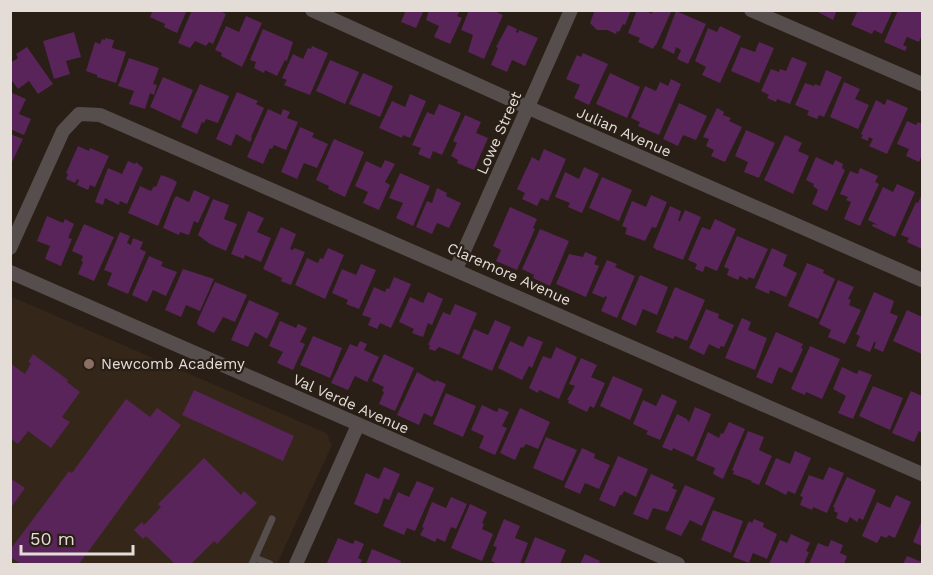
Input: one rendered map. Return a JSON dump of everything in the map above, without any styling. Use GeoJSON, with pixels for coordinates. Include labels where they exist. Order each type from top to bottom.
{"type":"FeatureCollection","features":[{"type":"Feature","properties":{"kind":"street","name":"Julian Avenue"},"geometry":{"type":"LineString","coordinates":[[312,10],[922,280]]}},
{"type":"Feature","properties":{"kind":"street","name":"Lowe Street"},"geometry":{"type":"LineString","coordinates":[[456,269],[571,10]]}},
{"type":"Feature","properties":{"kind":"street"},"geometry":{"type":"LineString","coordinates":[[751,10],[922,84]]}},
{"type":"Feature","properties":{"kind":"street","name":"Claremore Avenue"},"geometry":{"type":"LineString","coordinates":[[10,248],[63,131],[79,114],[100,115],[922,474]]}},
{"type":"Feature","properties":{"kind":"street","name":"Val Verde Avenue"},"geometry":{"type":"LineString","coordinates":[[10,272],[678,564]]}},
{"type":"Feature","properties":{"kind":"street"},"geometry":{"type":"LineString","coordinates":[[296,564],[358,426]]}},
{"type":"Feature","properties":{"kind":"lane"},"geometry":{"type":"LineString","coordinates":[[270,564],[253,561],[272,519]]}},
{"type":"Feature","properties":{"kind":"shaded area","name":"Newcomb Academy"},"geometry":{"type":"Polygon","coordinates":[[[10,296],[326,433],[332,445],[277,564],[11,564],[10,296]]]}},
{"type":"Feature","properties":{"kind":"building"},"geometry":{"type":"Polygon","coordinates":[[[153,10],[187,10],[177,33],[150,17],[153,10]]]}},
{"type":"Feature","properties":{"kind":"building"},"geometry":{"type":"Polygon","coordinates":[[[192,10],[218,10],[226,14],[213,44],[209,42],[206,46],[195,41],[190,48],[178,43],[192,10]]]}},
{"type":"Feature","properties":{"kind":"building"},"geometry":{"type":"Polygon","coordinates":[[[406,10],[424,10],[416,28],[401,22],[406,10]]]}},
{"type":"Feature","properties":{"kind":"building"},"geometry":{"type":"Polygon","coordinates":[[[429,10],[460,10],[457,16],[462,18],[450,44],[434,37],[439,26],[426,20],[429,10]]]}},
{"type":"Feature","properties":{"kind":"building"},"geometry":{"type":"Polygon","coordinates":[[[469,10],[492,10],[503,15],[484,59],[468,52],[473,35],[461,30],[469,10]]]}},
{"type":"Feature","properties":{"kind":"building"},"geometry":{"type":"Polygon","coordinates":[[[595,10],[631,10],[625,25],[623,24],[616,34],[607,30],[597,30],[590,23],[595,10]]]}},
{"type":"Feature","properties":{"kind":"building"},"geometry":{"type":"Polygon","coordinates":[[[637,10],[644,10],[652,14],[653,10],[672,10],[653,49],[638,42],[640,38],[628,33],[637,10]]]}},
{"type":"Feature","properties":{"kind":"building"},"geometry":{"type":"Polygon","coordinates":[[[814,10],[837,10],[833,20],[814,10]]]}},
{"type":"Feature","properties":{"kind":"building"},"geometry":{"type":"Polygon","coordinates":[[[858,10],[893,10],[882,34],[874,30],[872,34],[851,25],[858,10]]]}},
{"type":"Feature","properties":{"kind":"building"},"geometry":{"type":"Polygon","coordinates":[[[898,10],[922,10],[922,35],[919,42],[907,37],[903,45],[907,47],[905,51],[884,42],[898,10]]]}},
{"type":"Feature","properties":{"kind":"building"},"geometry":{"type":"Polygon","coordinates":[[[676,11],[706,24],[688,64],[677,59],[681,50],[676,47],[674,54],[662,48],[676,11]]]}},
{"type":"Feature","properties":{"kind":"building"},"geometry":{"type":"Polygon","coordinates":[[[246,16],[262,23],[242,67],[221,56],[222,53],[215,50],[226,26],[239,32],[246,16]]]}},
{"type":"Feature","properties":{"kind":"building"},"geometry":{"type":"Polygon","coordinates":[[[508,25],[517,29],[518,33],[519,30],[538,38],[525,66],[512,60],[507,72],[491,65],[498,48],[496,47],[508,25]]]}},
{"type":"Feature","properties":{"kind":"building"},"geometry":{"type":"Polygon","coordinates":[[[720,26],[741,36],[720,83],[702,75],[706,67],[695,61],[708,28],[717,32],[720,26]]]}},
{"type":"Feature","properties":{"kind":"building"},"geometry":{"type":"Polygon","coordinates":[[[263,29],[293,42],[287,61],[285,60],[277,76],[254,68],[256,62],[250,60],[263,29]]]}},
{"type":"Feature","properties":{"kind":"building"},"geometry":{"type":"Polygon","coordinates":[[[74,32],[81,57],[66,61],[70,74],[54,79],[43,41],[74,32]]]}},
{"type":"Feature","properties":{"kind":"building"},"geometry":{"type":"Polygon","coordinates":[[[105,38],[114,40],[112,48],[126,52],[116,83],[86,71],[95,42],[100,44],[105,38]]]}},
{"type":"Feature","properties":{"kind":"building"},"geometry":{"type":"Polygon","coordinates":[[[759,42],[774,48],[759,83],[731,71],[741,47],[755,52],[759,42]]]}},
{"type":"Feature","properties":{"kind":"building"},"geometry":{"type":"Polygon","coordinates":[[[312,46],[328,53],[310,95],[284,85],[287,80],[282,78],[293,54],[303,59],[308,48],[311,49],[312,46]]]}},
{"type":"Feature","properties":{"kind":"building"},"geometry":{"type":"Polygon","coordinates":[[[27,47],[53,84],[38,94],[29,81],[18,89],[10,78],[10,63],[18,58],[16,54],[27,47]]]}},
{"type":"Feature","properties":{"kind":"building"},"geometry":{"type":"Polygon","coordinates":[[[583,53],[608,64],[589,105],[574,98],[580,85],[566,79],[577,55],[581,57],[583,53]]]}},
{"type":"Feature","properties":{"kind":"building"},"geometry":{"type":"Polygon","coordinates":[[[792,57],[807,63],[790,104],[767,98],[769,95],[761,91],[771,69],[779,72],[780,69],[786,71],[792,57]]]}},
{"type":"Feature","properties":{"kind":"building"},"geometry":{"type":"Polygon","coordinates":[[[129,58],[159,68],[153,84],[157,85],[154,95],[150,93],[145,109],[129,104],[134,91],[118,86],[129,58]]]}},
{"type":"Feature","properties":{"kind":"building"},"geometry":{"type":"Polygon","coordinates":[[[330,60],[359,72],[345,104],[316,91],[330,60]]]}},
{"type":"Feature","properties":{"kind":"building"},"geometry":{"type":"Polygon","coordinates":[[[826,70],[842,77],[824,117],[819,115],[817,119],[807,115],[809,111],[795,105],[805,83],[820,86],[826,70]]]}},
{"type":"Feature","properties":{"kind":"building"},"geometry":{"type":"Polygon","coordinates":[[[363,73],[393,86],[380,117],[349,104],[363,73]]]}},
{"type":"Feature","properties":{"kind":"building"},"geometry":{"type":"Polygon","coordinates":[[[610,73],[640,87],[627,118],[596,104],[610,73]]]}},
{"type":"Feature","properties":{"kind":"building"},"geometry":{"type":"Polygon","coordinates":[[[163,77],[193,90],[180,121],[150,107],[163,77]]]}},
{"type":"Feature","properties":{"kind":"building"},"geometry":{"type":"Polygon","coordinates":[[[671,79],[681,84],[659,135],[638,126],[640,122],[631,118],[645,86],[656,91],[660,82],[668,86],[671,79]]]}},
{"type":"Feature","properties":{"kind":"building"},"geometry":{"type":"Polygon","coordinates":[[[844,82],[860,89],[855,99],[869,105],[858,129],[830,117],[844,82]]]}},
{"type":"Feature","properties":{"kind":"building"},"geometry":{"type":"Polygon","coordinates":[[[200,84],[229,96],[218,123],[206,119],[204,123],[202,122],[197,134],[181,127],[200,84]]]}},
{"type":"Feature","properties":{"kind":"building"},"geometry":{"type":"Polygon","coordinates":[[[10,92],[26,99],[19,114],[31,119],[24,135],[10,129],[10,92]]]}},
{"type":"Feature","properties":{"kind":"building"},"geometry":{"type":"Polygon","coordinates":[[[237,92],[258,101],[256,104],[264,108],[250,142],[236,134],[231,146],[216,139],[237,92]]]}},
{"type":"Feature","properties":{"kind":"building"},"geometry":{"type":"Polygon","coordinates":[[[410,94],[426,101],[410,138],[403,135],[402,138],[379,128],[392,101],[405,107],[410,94]]]}},
{"type":"Feature","properties":{"kind":"building"},"geometry":{"type":"Polygon","coordinates":[[[887,99],[908,108],[887,154],[869,146],[873,139],[869,137],[868,141],[861,138],[863,135],[861,134],[876,100],[885,105],[887,99]]]}},
{"type":"Feature","properties":{"kind":"building"},"geometry":{"type":"Polygon","coordinates":[[[679,103],[707,116],[696,140],[683,135],[678,146],[663,139],[679,103]]]}},
{"type":"Feature","properties":{"kind":"building"},"geometry":{"type":"Polygon","coordinates":[[[439,104],[461,113],[442,155],[433,151],[430,159],[418,154],[421,148],[412,145],[427,112],[434,115],[439,104]]]}},
{"type":"Feature","properties":{"kind":"building"},"geometry":{"type":"Polygon","coordinates":[[[717,108],[724,112],[723,115],[731,118],[729,121],[742,127],[725,162],[711,156],[714,150],[706,146],[709,139],[703,137],[717,108]]]}},
{"type":"Feature","properties":{"kind":"building"},"geometry":{"type":"Polygon","coordinates":[[[268,109],[281,115],[283,109],[290,112],[287,118],[298,122],[286,150],[274,145],[272,149],[270,148],[263,164],[247,157],[268,109]]]}},
{"type":"Feature","properties":{"kind":"building"},"geometry":{"type":"Polygon","coordinates":[[[465,115],[481,122],[476,133],[488,138],[474,170],[457,163],[458,160],[451,156],[457,143],[453,141],[465,115]]]}},
{"type":"Feature","properties":{"kind":"building"},"geometry":{"type":"Polygon","coordinates":[[[907,121],[916,125],[918,122],[922,124],[922,155],[919,162],[906,156],[909,149],[897,144],[907,121]]]}},
{"type":"Feature","properties":{"kind":"building"},"geometry":{"type":"Polygon","coordinates":[[[300,127],[314,133],[312,137],[328,144],[317,168],[304,163],[297,179],[281,172],[300,127]]]}},
{"type":"Feature","properties":{"kind":"building"},"geometry":{"type":"Polygon","coordinates":[[[746,130],[775,143],[759,178],[744,172],[748,162],[735,156],[746,130]]]}},
{"type":"Feature","properties":{"kind":"building"},"geometry":{"type":"Polygon","coordinates":[[[10,134],[23,139],[10,166],[10,134]]]}},
{"type":"Feature","properties":{"kind":"building"},"geometry":{"type":"Polygon","coordinates":[[[785,135],[802,143],[798,151],[809,156],[793,194],[764,180],[785,135]]]}},
{"type":"Feature","properties":{"kind":"building"},"geometry":{"type":"Polygon","coordinates":[[[334,139],[364,152],[345,197],[316,180],[334,139]]]}},
{"type":"Feature","properties":{"kind":"building"},"geometry":{"type":"Polygon","coordinates":[[[78,146],[109,156],[95,187],[90,185],[88,190],[77,185],[79,180],[77,179],[75,183],[66,179],[68,174],[66,173],[78,146]]]}},
{"type":"Feature","properties":{"kind":"building"},"geometry":{"type":"Polygon","coordinates":[[[544,149],[566,159],[548,201],[541,198],[537,206],[522,199],[525,193],[517,189],[532,157],[539,161],[544,149]]]}},
{"type":"Feature","properties":{"kind":"building"},"geometry":{"type":"Polygon","coordinates":[[[816,157],[833,165],[835,160],[843,164],[842,168],[845,170],[827,211],[812,204],[818,190],[813,186],[814,184],[806,180],[816,157]]]}},
{"type":"Feature","properties":{"kind":"building"},"geometry":{"type":"Polygon","coordinates":[[[385,160],[395,164],[385,182],[390,185],[379,210],[363,203],[368,192],[355,186],[366,161],[381,168],[385,160]]]}},
{"type":"Feature","properties":{"kind":"building"},"geometry":{"type":"Polygon","coordinates":[[[128,161],[135,164],[136,162],[143,168],[127,204],[120,201],[119,205],[105,198],[103,205],[95,202],[108,168],[122,174],[128,161]]]}},
{"type":"Feature","properties":{"kind":"building"},"geometry":{"type":"Polygon","coordinates":[[[584,167],[599,174],[582,213],[568,207],[570,203],[555,197],[565,172],[579,179],[584,167]]]}},
{"type":"Feature","properties":{"kind":"building"},"geometry":{"type":"Polygon","coordinates":[[[860,168],[878,176],[875,182],[879,184],[860,226],[844,219],[851,202],[846,200],[848,197],[840,194],[850,171],[858,174],[860,168]]]}},
{"type":"Feature","properties":{"kind":"building"},"geometry":{"type":"Polygon","coordinates":[[[400,173],[430,186],[413,226],[396,218],[403,203],[389,198],[400,173]]]}},
{"type":"Feature","properties":{"kind":"building"},"geometry":{"type":"Polygon","coordinates":[[[161,175],[177,182],[158,226],[128,213],[140,186],[151,191],[154,186],[156,187],[161,175]]]}},
{"type":"Feature","properties":{"kind":"building"},"geometry":{"type":"Polygon","coordinates":[[[602,177],[632,190],[619,221],[589,208],[602,177]]]}},
{"type":"Feature","properties":{"kind":"building"},"geometry":{"type":"Polygon","coordinates":[[[897,184],[915,192],[895,237],[872,226],[873,224],[878,225],[868,220],[883,187],[893,192],[897,184]]]}},
{"type":"Feature","properties":{"kind":"building"},"geometry":{"type":"Polygon","coordinates":[[[437,188],[447,193],[446,196],[461,203],[449,228],[437,223],[432,234],[416,227],[427,201],[432,203],[437,188]]]}},
{"type":"Feature","properties":{"kind":"building"},"geometry":{"type":"Polygon","coordinates":[[[194,190],[210,197],[198,223],[194,221],[189,235],[180,232],[179,235],[163,228],[176,196],[189,202],[194,190]]]}},
{"type":"Feature","properties":{"kind":"building"},"geometry":{"type":"Polygon","coordinates":[[[922,194],[922,249],[907,242],[909,238],[901,235],[922,194]]]}},
{"type":"Feature","properties":{"kind":"building"},"geometry":{"type":"Polygon","coordinates":[[[651,195],[667,202],[656,228],[652,227],[645,241],[625,234],[627,228],[622,226],[632,201],[646,207],[651,195]]]}},
{"type":"Feature","properties":{"kind":"building"},"geometry":{"type":"Polygon","coordinates":[[[213,199],[229,205],[224,219],[237,224],[226,251],[210,244],[198,235],[213,199]]]}},
{"type":"Feature","properties":{"kind":"building"},"geometry":{"type":"Polygon","coordinates":[[[670,206],[681,211],[678,221],[685,210],[701,217],[683,260],[653,247],[670,206]]]}},
{"type":"Feature","properties":{"kind":"building"},"geometry":{"type":"Polygon","coordinates":[[[510,207],[537,219],[517,270],[496,261],[501,250],[493,246],[510,207]]]}},
{"type":"Feature","properties":{"kind":"building"},"geometry":{"type":"Polygon","coordinates":[[[248,211],[264,218],[257,232],[271,238],[261,262],[245,255],[244,259],[231,254],[248,211]]]}},
{"type":"Feature","properties":{"kind":"building"},"geometry":{"type":"Polygon","coordinates":[[[47,216],[63,223],[65,219],[74,224],[68,238],[72,239],[61,266],[45,259],[50,246],[37,241],[47,216]]]}},
{"type":"Feature","properties":{"kind":"building"},"geometry":{"type":"Polygon","coordinates":[[[715,219],[736,229],[717,271],[705,266],[703,272],[695,269],[697,264],[688,260],[702,227],[710,230],[715,219]]]}},
{"type":"Feature","properties":{"kind":"building"},"geometry":{"type":"Polygon","coordinates":[[[84,224],[114,237],[94,281],[78,274],[83,256],[72,251],[84,224]]]}},
{"type":"Feature","properties":{"kind":"building"},"geometry":{"type":"Polygon","coordinates":[[[281,227],[296,234],[290,249],[305,252],[291,285],[263,269],[281,227]]]}},
{"type":"Feature","properties":{"kind":"building"},"geometry":{"type":"Polygon","coordinates":[[[540,229],[569,241],[550,286],[533,278],[534,275],[522,269],[540,229]]]}},
{"type":"Feature","properties":{"kind":"building"},"geometry":{"type":"Polygon","coordinates":[[[120,232],[130,236],[127,243],[131,245],[133,238],[143,242],[140,249],[146,252],[128,294],[107,285],[112,273],[104,270],[120,232]]]}},
{"type":"Feature","properties":{"kind":"building"},"geometry":{"type":"Polygon","coordinates":[[[737,236],[768,249],[754,279],[749,277],[747,280],[740,276],[738,280],[727,275],[729,269],[724,267],[737,236]]]}},
{"type":"Feature","properties":{"kind":"building"},"geometry":{"type":"Polygon","coordinates":[[[328,248],[344,255],[325,299],[295,285],[307,258],[318,263],[320,258],[323,259],[328,248]]]}},
{"type":"Feature","properties":{"kind":"building"},"geometry":{"type":"Polygon","coordinates":[[[772,248],[787,255],[783,266],[797,273],[786,297],[770,290],[769,294],[755,288],[772,248]]]}},
{"type":"Feature","properties":{"kind":"building"},"geometry":{"type":"Polygon","coordinates":[[[585,252],[597,257],[594,264],[599,266],[586,297],[556,284],[569,254],[583,257],[585,252]]]}},
{"type":"Feature","properties":{"kind":"building"},"geometry":{"type":"Polygon","coordinates":[[[149,256],[163,262],[161,266],[177,272],[166,296],[153,290],[147,302],[132,295],[149,256]]]}},
{"type":"Feature","properties":{"kind":"building"},"geometry":{"type":"Polygon","coordinates":[[[607,260],[617,264],[615,267],[635,276],[617,318],[601,311],[607,297],[592,293],[607,260]]]}},
{"type":"Feature","properties":{"kind":"building"},"geometry":{"type":"Polygon","coordinates":[[[807,263],[824,270],[823,273],[835,279],[818,319],[788,306],[807,263]]]}},
{"type":"Feature","properties":{"kind":"building"},"geometry":{"type":"Polygon","coordinates":[[[361,264],[376,270],[359,309],[346,304],[348,300],[332,293],[342,269],[356,275],[361,264]]]}},
{"type":"Feature","properties":{"kind":"building"},"geometry":{"type":"Polygon","coordinates":[[[183,269],[214,279],[200,311],[186,305],[181,317],[165,310],[183,269]]]}},
{"type":"Feature","properties":{"kind":"building"},"geometry":{"type":"Polygon","coordinates":[[[640,275],[668,287],[657,315],[643,309],[636,326],[621,319],[640,275]]]}},
{"type":"Feature","properties":{"kind":"building"},"geometry":{"type":"Polygon","coordinates":[[[394,277],[411,284],[391,328],[380,323],[377,329],[368,325],[371,318],[362,315],[374,287],[385,292],[387,288],[389,289],[394,277]]]}},
{"type":"Feature","properties":{"kind":"building"},"geometry":{"type":"Polygon","coordinates":[[[838,280],[854,287],[848,299],[851,300],[849,305],[861,310],[845,344],[828,337],[831,330],[819,324],[838,280]]]}},
{"type":"Feature","properties":{"kind":"building"},"geometry":{"type":"Polygon","coordinates":[[[215,282],[247,295],[235,322],[223,317],[214,333],[198,325],[197,322],[215,282]]]}},
{"type":"Feature","properties":{"kind":"building"},"geometry":{"type":"Polygon","coordinates":[[[675,287],[705,300],[687,341],[675,336],[673,339],[656,332],[675,287]]]}},
{"type":"Feature","properties":{"kind":"building"},"geometry":{"type":"Polygon","coordinates":[[[428,292],[443,299],[432,325],[428,323],[423,337],[412,333],[414,329],[399,322],[410,297],[423,303],[428,292]]]}},
{"type":"Feature","properties":{"kind":"building"},"geometry":{"type":"Polygon","coordinates":[[[874,292],[894,301],[890,313],[898,316],[883,352],[874,348],[876,342],[870,352],[856,346],[860,336],[856,334],[874,292]]]}},
{"type":"Feature","properties":{"kind":"building"},"geometry":{"type":"Polygon","coordinates":[[[249,300],[279,313],[267,339],[255,332],[248,347],[231,340],[249,300]]]}},
{"type":"Feature","properties":{"kind":"building"},"geometry":{"type":"Polygon","coordinates":[[[455,304],[477,313],[459,355],[439,347],[435,351],[429,349],[430,345],[428,345],[443,312],[450,315],[455,304]]]}},
{"type":"Feature","properties":{"kind":"building"},"geometry":{"type":"Polygon","coordinates":[[[706,309],[719,314],[718,318],[734,325],[724,347],[721,346],[719,349],[709,344],[704,355],[689,348],[706,309]]]}},
{"type":"Feature","properties":{"kind":"building"},"geometry":{"type":"Polygon","coordinates":[[[907,310],[922,317],[922,354],[893,341],[907,310]]]}},
{"type":"Feature","properties":{"kind":"building"},"geometry":{"type":"Polygon","coordinates":[[[742,318],[751,322],[748,330],[767,338],[755,370],[725,358],[742,318]]]}},
{"type":"Feature","properties":{"kind":"building"},"geometry":{"type":"Polygon","coordinates":[[[495,320],[511,327],[492,371],[462,358],[474,329],[488,335],[495,320]]]}},
{"type":"Feature","properties":{"kind":"building"},"geometry":{"type":"Polygon","coordinates":[[[280,321],[296,328],[298,324],[307,328],[300,342],[305,344],[293,370],[277,363],[283,352],[269,346],[280,321]]]}},
{"type":"Feature","properties":{"kind":"building"},"geometry":{"type":"Polygon","coordinates":[[[776,332],[803,344],[801,348],[803,349],[792,373],[779,367],[772,384],[756,377],[776,332]]]}},
{"type":"Feature","properties":{"kind":"building"},"geometry":{"type":"Polygon","coordinates":[[[313,336],[342,348],[330,378],[300,365],[313,336]]]}},
{"type":"Feature","properties":{"kind":"building"},"geometry":{"type":"Polygon","coordinates":[[[528,336],[543,342],[532,368],[529,366],[522,380],[498,368],[510,341],[523,347],[528,336]]]}},
{"type":"Feature","properties":{"kind":"building"},"geometry":{"type":"Polygon","coordinates":[[[360,341],[367,344],[364,350],[379,357],[367,382],[355,376],[348,390],[331,383],[350,344],[357,347],[360,341]]]}},
{"type":"Feature","properties":{"kind":"building"},"geometry":{"type":"Polygon","coordinates":[[[810,346],[840,359],[822,399],[791,389],[810,346]]]}},
{"type":"Feature","properties":{"kind":"building"},"geometry":{"type":"Polygon","coordinates":[[[556,347],[577,357],[559,399],[529,388],[543,356],[551,359],[556,347]]]}},
{"type":"Feature","properties":{"kind":"building"},"geometry":{"type":"Polygon","coordinates":[[[33,354],[80,392],[62,417],[70,422],[51,448],[28,431],[18,444],[10,438],[10,363],[25,374],[33,354]]]}},
{"type":"Feature","properties":{"kind":"building"},"geometry":{"type":"Polygon","coordinates":[[[384,354],[414,368],[395,411],[379,404],[384,387],[372,381],[384,354]]]}},
{"type":"Feature","properties":{"kind":"building"},"geometry":{"type":"Polygon","coordinates":[[[581,358],[597,365],[591,377],[605,383],[594,408],[590,406],[587,412],[568,403],[569,400],[567,400],[575,386],[569,384],[581,358]]]}},
{"type":"Feature","properties":{"kind":"building"},"geometry":{"type":"Polygon","coordinates":[[[842,367],[857,374],[859,370],[872,375],[853,419],[838,413],[846,396],[833,389],[842,367]]]}},
{"type":"Feature","properties":{"kind":"building"},"geometry":{"type":"Polygon","coordinates":[[[417,372],[435,382],[436,380],[446,384],[432,417],[424,413],[419,425],[397,415],[417,372]]]}},
{"type":"Feature","properties":{"kind":"building"},"geometry":{"type":"Polygon","coordinates":[[[613,376],[643,389],[630,420],[600,406],[613,376]]]}},
{"type":"Feature","properties":{"kind":"building"},"geometry":{"type":"Polygon","coordinates":[[[873,386],[903,398],[890,430],[859,416],[873,386]]]}},
{"type":"Feature","properties":{"kind":"building"},"geometry":{"type":"Polygon","coordinates":[[[194,390],[294,436],[283,461],[182,415],[194,390]]]}},
{"type":"Feature","properties":{"kind":"building"},"geometry":{"type":"Polygon","coordinates":[[[911,391],[922,396],[922,433],[919,431],[914,442],[892,433],[911,391]]]}},
{"type":"Feature","properties":{"kind":"building"},"geometry":{"type":"Polygon","coordinates":[[[446,393],[476,406],[463,437],[433,424],[446,393]]]}},
{"type":"Feature","properties":{"kind":"building"},"geometry":{"type":"Polygon","coordinates":[[[662,394],[677,401],[660,440],[646,434],[648,431],[633,424],[643,400],[656,406],[662,394]]]}},
{"type":"Feature","properties":{"kind":"building"},"geometry":{"type":"Polygon","coordinates":[[[126,399],[150,417],[157,408],[181,425],[79,564],[21,564],[10,557],[10,550],[69,471],[72,473],[126,399]]]}},
{"type":"Feature","properties":{"kind":"building"},"geometry":{"type":"Polygon","coordinates":[[[482,405],[497,412],[499,408],[509,412],[502,426],[507,428],[495,455],[479,448],[484,436],[471,430],[482,405]]]}},
{"type":"Feature","properties":{"kind":"building"},"geometry":{"type":"Polygon","coordinates":[[[695,407],[711,414],[693,457],[673,448],[672,451],[662,447],[677,414],[689,422],[695,407]]]}},
{"type":"Feature","properties":{"kind":"building"},"geometry":{"type":"Polygon","coordinates":[[[520,408],[550,422],[538,449],[526,444],[523,448],[521,447],[515,460],[500,453],[520,408]]]}},
{"type":"Feature","properties":{"kind":"building"},"geometry":{"type":"Polygon","coordinates":[[[729,422],[745,429],[723,479],[713,474],[715,468],[696,460],[708,432],[719,438],[729,422]]]}},
{"type":"Feature","properties":{"kind":"building"},"geometry":{"type":"Polygon","coordinates":[[[748,431],[764,437],[759,450],[772,456],[759,485],[733,474],[732,470],[748,431]]]}},
{"type":"Feature","properties":{"kind":"building"},"geometry":{"type":"Polygon","coordinates":[[[546,437],[577,450],[563,481],[533,468],[546,437]]]}},
{"type":"Feature","properties":{"kind":"building"},"geometry":{"type":"Polygon","coordinates":[[[582,448],[595,454],[594,458],[610,465],[599,489],[585,483],[580,494],[564,487],[582,448]]]}},
{"type":"Feature","properties":{"kind":"building"},"geometry":{"type":"Polygon","coordinates":[[[795,451],[811,458],[795,494],[788,491],[786,495],[765,484],[776,458],[790,464],[795,451]]]}},
{"type":"Feature","properties":{"kind":"building"},"geometry":{"type":"Polygon","coordinates":[[[618,456],[648,469],[636,497],[624,491],[615,507],[599,500],[618,456]]]}},
{"type":"Feature","properties":{"kind":"building"},"geometry":{"type":"Polygon","coordinates":[[[204,458],[241,495],[244,491],[257,503],[217,544],[214,541],[191,564],[175,564],[146,536],[143,539],[134,530],[142,522],[144,525],[161,507],[158,504],[204,458]]]}},
{"type":"Feature","properties":{"kind":"building"},"geometry":{"type":"Polygon","coordinates":[[[384,467],[400,474],[389,500],[384,498],[377,514],[354,504],[366,473],[379,479],[384,467]]]}},
{"type":"Feature","properties":{"kind":"building"},"geometry":{"type":"Polygon","coordinates":[[[829,467],[844,473],[827,513],[800,505],[803,497],[800,496],[809,475],[823,480],[829,467]]]}},
{"type":"Feature","properties":{"kind":"building"},"geometry":{"type":"Polygon","coordinates":[[[651,474],[674,484],[672,488],[677,490],[668,512],[653,508],[648,520],[633,514],[651,474]]]}},
{"type":"Feature","properties":{"kind":"building"},"geometry":{"type":"Polygon","coordinates":[[[847,477],[876,490],[863,520],[859,518],[857,522],[850,517],[847,523],[836,518],[838,513],[833,507],[847,477]]]}},
{"type":"Feature","properties":{"kind":"building"},"geometry":{"type":"Polygon","coordinates":[[[10,478],[25,488],[10,509],[10,478]]]}},
{"type":"Feature","properties":{"kind":"building"},"geometry":{"type":"Polygon","coordinates":[[[417,481],[434,488],[415,531],[407,528],[404,535],[383,526],[398,492],[409,497],[417,481]]]}},
{"type":"Feature","properties":{"kind":"building"},"geometry":{"type":"Polygon","coordinates":[[[685,485],[715,498],[702,526],[690,520],[681,536],[665,529],[685,485]]]}},
{"type":"Feature","properties":{"kind":"building"},"geometry":{"type":"Polygon","coordinates":[[[896,495],[911,502],[895,538],[888,535],[887,538],[881,536],[877,543],[862,536],[877,502],[890,508],[896,495]]]}},
{"type":"Feature","properties":{"kind":"building"},"geometry":{"type":"Polygon","coordinates":[[[451,497],[467,504],[456,529],[451,527],[445,542],[437,538],[435,542],[420,535],[432,502],[446,508],[451,497]]]}},
{"type":"Feature","properties":{"kind":"building"},"geometry":{"type":"Polygon","coordinates":[[[470,504],[487,512],[482,529],[493,534],[482,561],[451,548],[470,504]]]}},
{"type":"Feature","properties":{"kind":"building"},"geometry":{"type":"Polygon","coordinates":[[[713,510],[743,521],[731,553],[701,540],[713,510]]]}},
{"type":"Feature","properties":{"kind":"building"},"geometry":{"type":"Polygon","coordinates":[[[504,519],[520,526],[515,538],[528,543],[520,564],[498,564],[491,561],[497,547],[493,546],[504,519]]]}},
{"type":"Feature","properties":{"kind":"building"},"geometry":{"type":"Polygon","coordinates":[[[754,519],[764,523],[763,527],[777,534],[767,559],[753,553],[749,563],[733,557],[749,521],[752,523],[754,519]]]}},
{"type":"Feature","properties":{"kind":"building"},"geometry":{"type":"Polygon","coordinates":[[[922,520],[922,546],[913,542],[922,520]]]}},
{"type":"Feature","properties":{"kind":"building"},"geometry":{"type":"Polygon","coordinates":[[[791,534],[810,543],[804,564],[769,564],[780,540],[787,543],[791,534]]]}},
{"type":"Feature","properties":{"kind":"building"},"geometry":{"type":"Polygon","coordinates":[[[535,537],[566,550],[560,564],[524,564],[535,537]]]}},
{"type":"Feature","properties":{"kind":"building"},"geometry":{"type":"Polygon","coordinates":[[[338,538],[353,544],[355,540],[364,544],[358,558],[362,560],[360,564],[327,563],[338,538]]]}},
{"type":"Feature","properties":{"kind":"building"},"geometry":{"type":"Polygon","coordinates":[[[831,540],[843,545],[840,553],[847,556],[844,564],[809,564],[818,543],[828,547],[831,540]]]}},
{"type":"Feature","properties":{"kind":"building"},"geometry":{"type":"Polygon","coordinates":[[[372,549],[401,561],[400,564],[366,564],[372,549]]]}},
{"type":"Feature","properties":{"kind":"building"},"geometry":{"type":"Polygon","coordinates":[[[585,554],[600,561],[599,564],[580,564],[585,554]]]}},
{"type":"Feature","properties":{"kind":"building"},"geometry":{"type":"Polygon","coordinates":[[[907,556],[922,562],[922,564],[903,564],[907,556]]]}},
{"type":"Feature","properties":{"kind":"place","name":"Newcomb Academy"},"geometry":{"type":"Point","coordinates":[89,364]}}]}
